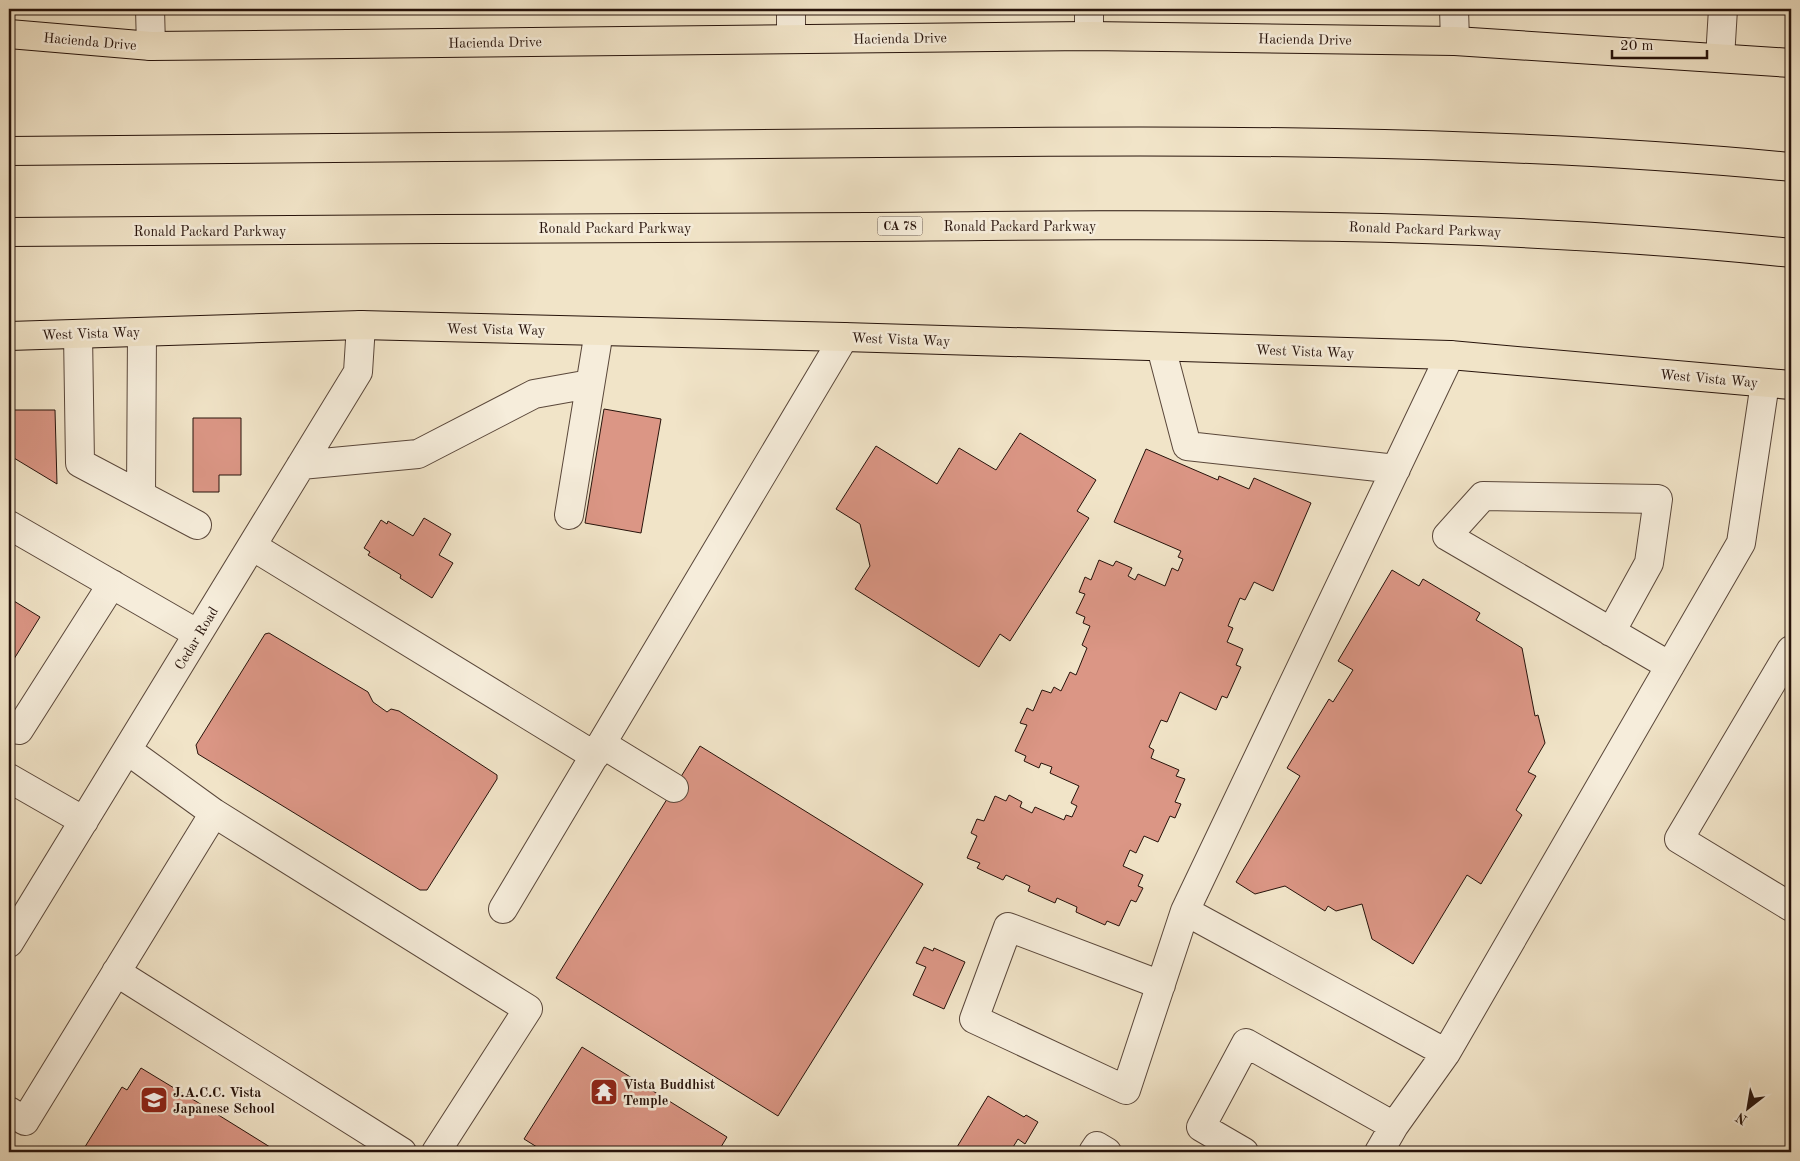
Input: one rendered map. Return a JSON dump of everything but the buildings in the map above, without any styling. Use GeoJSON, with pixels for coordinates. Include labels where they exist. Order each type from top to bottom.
{"type":"FeatureCollection","features":[{"type":"Feature","properties":{"kind":"main road","name":"Hacienda Drive"},"geometry":{"type":"LineString","coordinates":[[9,34],[150,46],[1089,36],[1455,41],[1791,63]]}},
{"type":"Feature","properties":{"kind":"main road"},"geometry":{"type":"LineString","coordinates":[[9,151],[1188,140],[1422,145],[1677,156],[1791,167]]}},
{"type":"Feature","properties":{"kind":"main road","name":"Ronald Packard Parkway"},"geometry":{"type":"LineString","coordinates":[[9,232],[1043,225],[1398,227],[1605,236],[1791,253]]}},
{"type":"Feature","properties":{"kind":"main road","name":"West Vista Way"},"geometry":{"type":"LineString","coordinates":[[9,336],[361,325],[844,337],[1450,356],[1778,384]]}},
{"type":"Feature","properties":{"kind":"street"},"geometry":{"type":"LineString","coordinates":[[150,9],[150,46]]}},
{"type":"Feature","properties":{"kind":"street"},"geometry":{"type":"LineString","coordinates":[[791,9],[791,39]]}},
{"type":"Feature","properties":{"kind":"street"},"geometry":{"type":"LineString","coordinates":[[1089,9],[1089,36]]}},
{"type":"Feature","properties":{"kind":"street"},"geometry":{"type":"LineString","coordinates":[[1454,9],[1455,41]]}},
{"type":"Feature","properties":{"kind":"street"},"geometry":{"type":"LineString","coordinates":[[1720,58],[1723,9]]}},
{"type":"Feature","properties":{"kind":"street","name":"Cedar Road"},"geometry":{"type":"LineString","coordinates":[[9,943],[358,372],[361,325]]}},
{"type":"Feature","properties":{"kind":"street"},"geometry":{"type":"LineString","coordinates":[[570,516],[598,331]]}},
{"type":"Feature","properties":{"kind":"street"},"geometry":{"type":"LineString","coordinates":[[141,495],[142,332]]}},
{"type":"Feature","properties":{"kind":"street"},"geometry":{"type":"LineString","coordinates":[[78,334],[80,463],[197,525]]}},
{"type":"Feature","properties":{"kind":"street"},"geometry":{"type":"LineString","coordinates":[[503,909],[844,337]]}},
{"type":"Feature","properties":{"kind":"street"},"geometry":{"type":"LineString","coordinates":[[1161,347],[1186,446],[1396,469]]}},
{"type":"Feature","properties":{"kind":"street"},"geometry":{"type":"LineString","coordinates":[[1161,985],[1008,927],[974,1019],[1126,1090],[1161,985],[1185,911],[1450,356]]}},
{"type":"Feature","properties":{"kind":"street"},"geometry":{"type":"LineString","coordinates":[[301,465],[418,454],[534,394],[590,384]]}},
{"type":"Feature","properties":{"kind":"street"},"geometry":{"type":"LineString","coordinates":[[1379,1152],[1394,1126],[1446,1053],[1741,543],[1778,384]]}},
{"type":"Feature","properties":{"kind":"street"},"geometry":{"type":"LineString","coordinates":[[1611,632],[1649,563],[1658,499],[1483,496],[1447,536],[1611,632],[1670,666]]}},
{"type":"Feature","properties":{"kind":"street"},"geometry":{"type":"LineString","coordinates":[[9,524],[198,634]]}},
{"type":"Feature","properties":{"kind":"street"},"geometry":{"type":"LineString","coordinates":[[252,546],[598,750],[674,788]]}},
{"type":"Feature","properties":{"kind":"street"},"geometry":{"type":"LineString","coordinates":[[19,730],[112,584]]}},
{"type":"Feature","properties":{"kind":"street"},"geometry":{"type":"LineString","coordinates":[[1791,650],[1679,839],[1791,907]]}},
{"type":"Feature","properties":{"kind":"street"},"geometry":{"type":"LineString","coordinates":[[127,750],[214,813],[528,1009],[436,1152]]}},
{"type":"Feature","properties":{"kind":"street"},"geometry":{"type":"LineString","coordinates":[[9,778],[84,821]]}},
{"type":"Feature","properties":{"kind":"street"},"geometry":{"type":"LineString","coordinates":[[9,1111],[25,1121],[214,813]]}},
{"type":"Feature","properties":{"kind":"street"},"geometry":{"type":"LineString","coordinates":[[1185,911],[1446,1053]]}},
{"type":"Feature","properties":{"kind":"street"},"geometry":{"type":"LineString","coordinates":[[116,972],[402,1152]]}},
{"type":"Feature","properties":{"kind":"street"},"geometry":{"type":"LineString","coordinates":[[1244,1152],[1201,1127],[1246,1043],[1394,1126]]}},
{"type":"Feature","properties":{"kind":"place","name":"Vista Buddhist Temple"},"geometry":{"type":"Point","coordinates":[604,1092]}},
{"type":"Feature","properties":{"kind":"place","name":"J.A.C.C. Vista Japanese School"},"geometry":{"type":"Point","coordinates":[154,1100]}}]}
